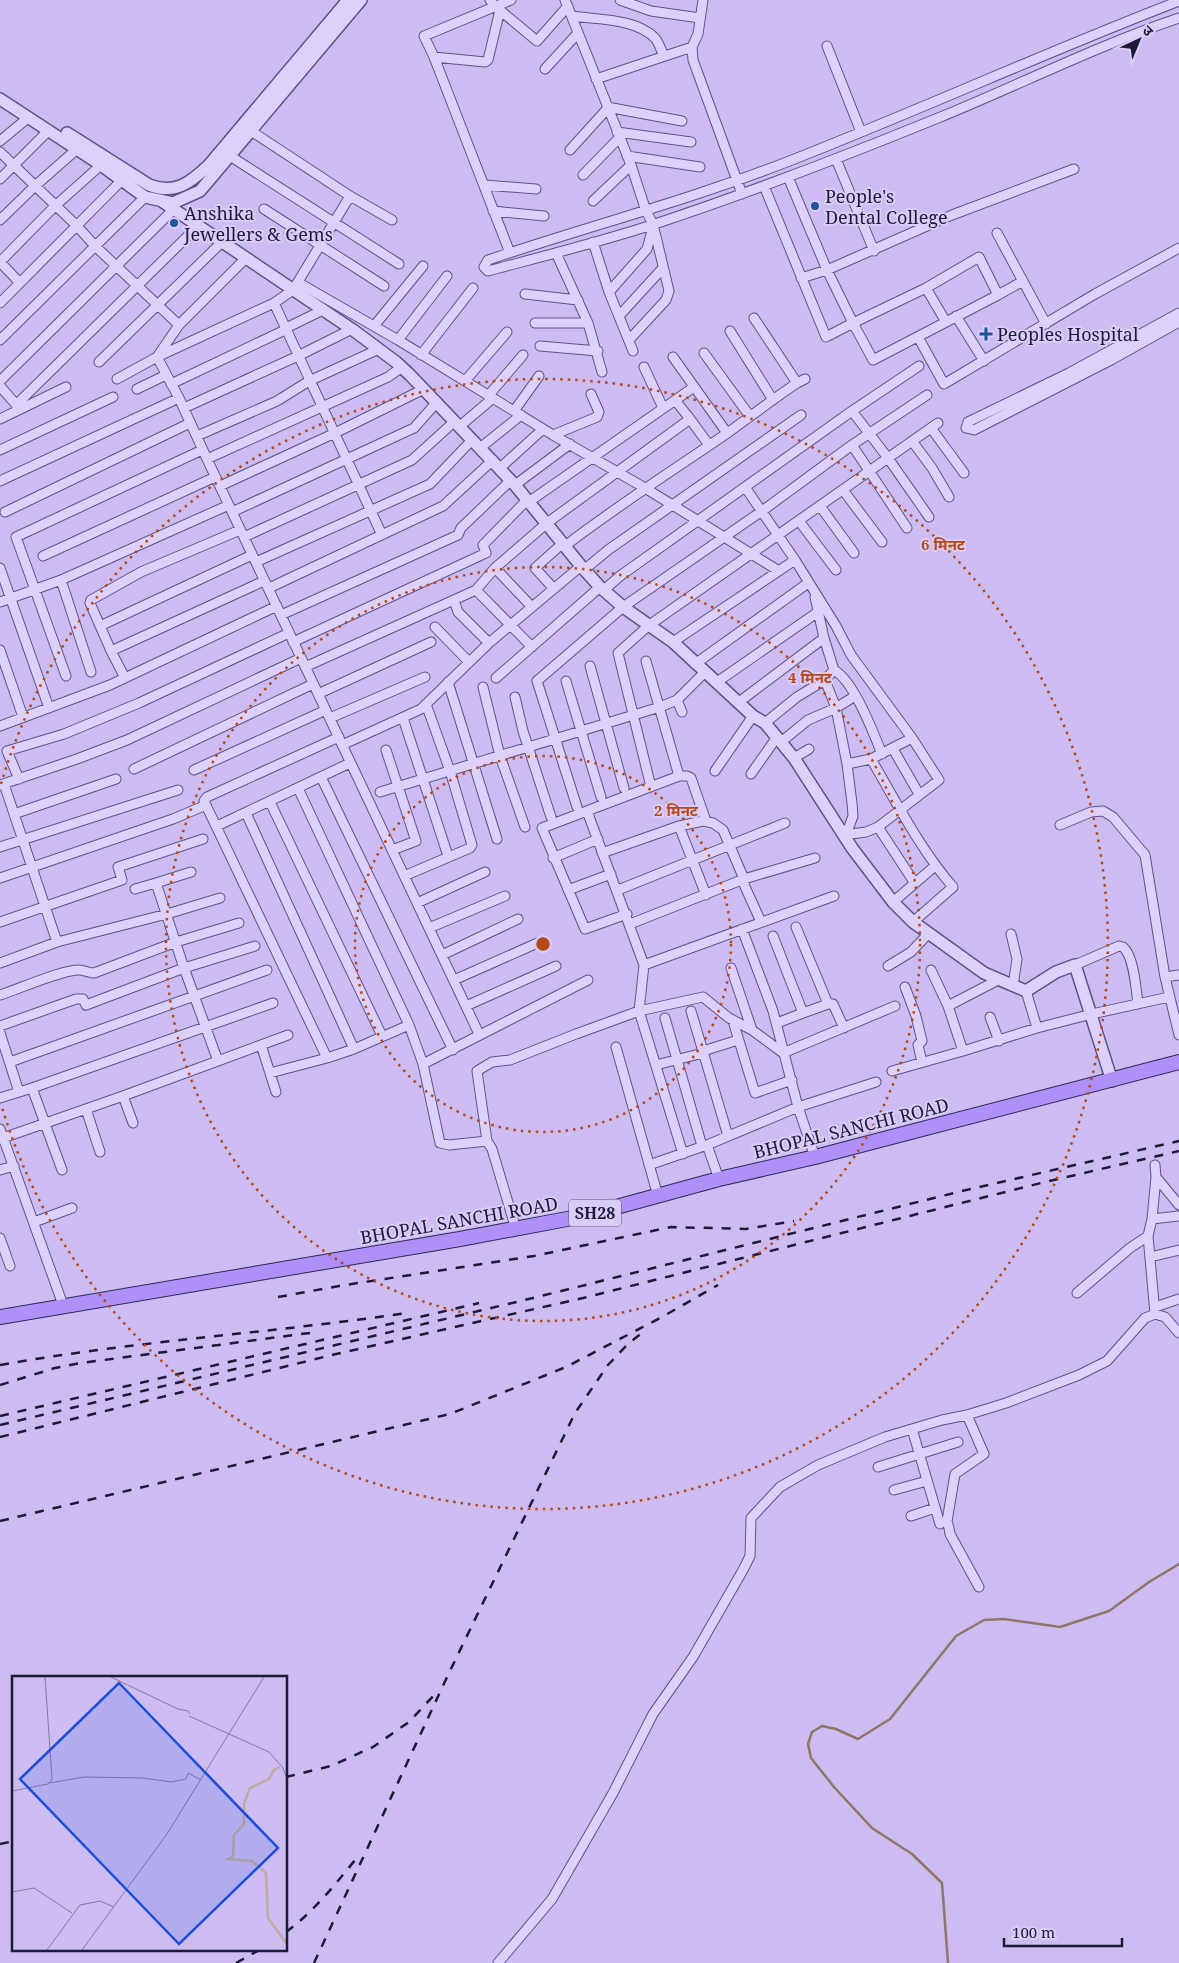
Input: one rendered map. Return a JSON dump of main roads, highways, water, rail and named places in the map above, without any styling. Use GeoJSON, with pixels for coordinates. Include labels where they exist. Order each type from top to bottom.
{"type":"FeatureCollection","features":[{"type":"Feature","properties":{"kind":"main road","name":"BHOPAL SANCHI ROAD"},"geometry":{"type":"LineString","coordinates":[[0,1317],[583,1216],[1112,1081],[1179,1062]]}},
{"type":"Feature","properties":{"kind":"waterway"},"geometry":{"type":"LineString","coordinates":[[948,1963],[942,1883],[912,1854],[872,1828],[834,1787],[811,1758],[808,1744],[812,1732],[822,1726],[836,1729],[858,1739],[890,1719],[956,1636],[984,1620],[1004,1619],[1060,1627],[1109,1611],[1149,1582],[1179,1564]]}},
{"type":"Feature","properties":{"kind":"railway"},"geometry":{"type":"LineString","coordinates":[[0,1425],[533,1298],[958,1192],[1179,1141]]}},
{"type":"Feature","properties":{"kind":"railway"},"geometry":{"type":"LineString","coordinates":[[0,1437],[336,1354],[583,1298],[1045,1182],[1179,1151]]}},
{"type":"Feature","properties":{"kind":"railway"},"geometry":{"type":"LineString","coordinates":[[278,1297],[534,1256],[671,1227],[746,1229],[794,1221]]}},
{"type":"Feature","properties":{"kind":"railway"},"geometry":{"type":"LineString","coordinates":[[0,1521],[450,1414],[566,1367],[662,1317],[718,1285]]}},
{"type":"Feature","properties":{"kind":"railway"},"geometry":{"type":"LineString","coordinates":[[0,1416],[479,1303]]}},
{"type":"Feature","properties":{"kind":"railway"},"geometry":{"type":"LineString","coordinates":[[0,1365],[152,1343],[407,1313]]}},
{"type":"Feature","properties":{"kind":"railway"},"geometry":{"type":"LineString","coordinates":[[0,1385],[55,1368],[81,1363],[317,1332]]}},
{"type":"Feature","properties":{"kind":"railway"},"geometry":{"type":"LineString","coordinates":[[314,1963],[448,1675],[575,1413],[608,1365],[628,1344],[643,1332]]}},
{"type":"Feature","properties":{"kind":"railway"},"geometry":{"type":"LineString","coordinates":[[288,1777],[331,1766],[373,1747],[409,1722],[437,1692]]}},
{"type":"Feature","properties":{"kind":"railway"},"geometry":{"type":"LineString","coordinates":[[0,1844],[12,1841]]}},
{"type":"Feature","properties":{"kind":"railway"},"geometry":{"type":"LineString","coordinates":[[288,1931],[316,1905],[360,1854]]}},
{"type":"Feature","properties":{"kind":"railway"},"geometry":{"type":"LineString","coordinates":[[236,1963],[259,1950]]}},
{"type":"Feature","properties":{"kind":"place","name":"People's Dental College"},"geometry":{"type":"Point","coordinates":[815,206]}},
{"type":"Feature","properties":{"kind":"place","name":"Anshika Jewellers & Gems"},"geometry":{"type":"Point","coordinates":[174,223]}},
{"type":"Feature","properties":{"kind":"place","name":"Peoples Hospital"},"geometry":{"type":"Point","coordinates":[986,334]}}]}
